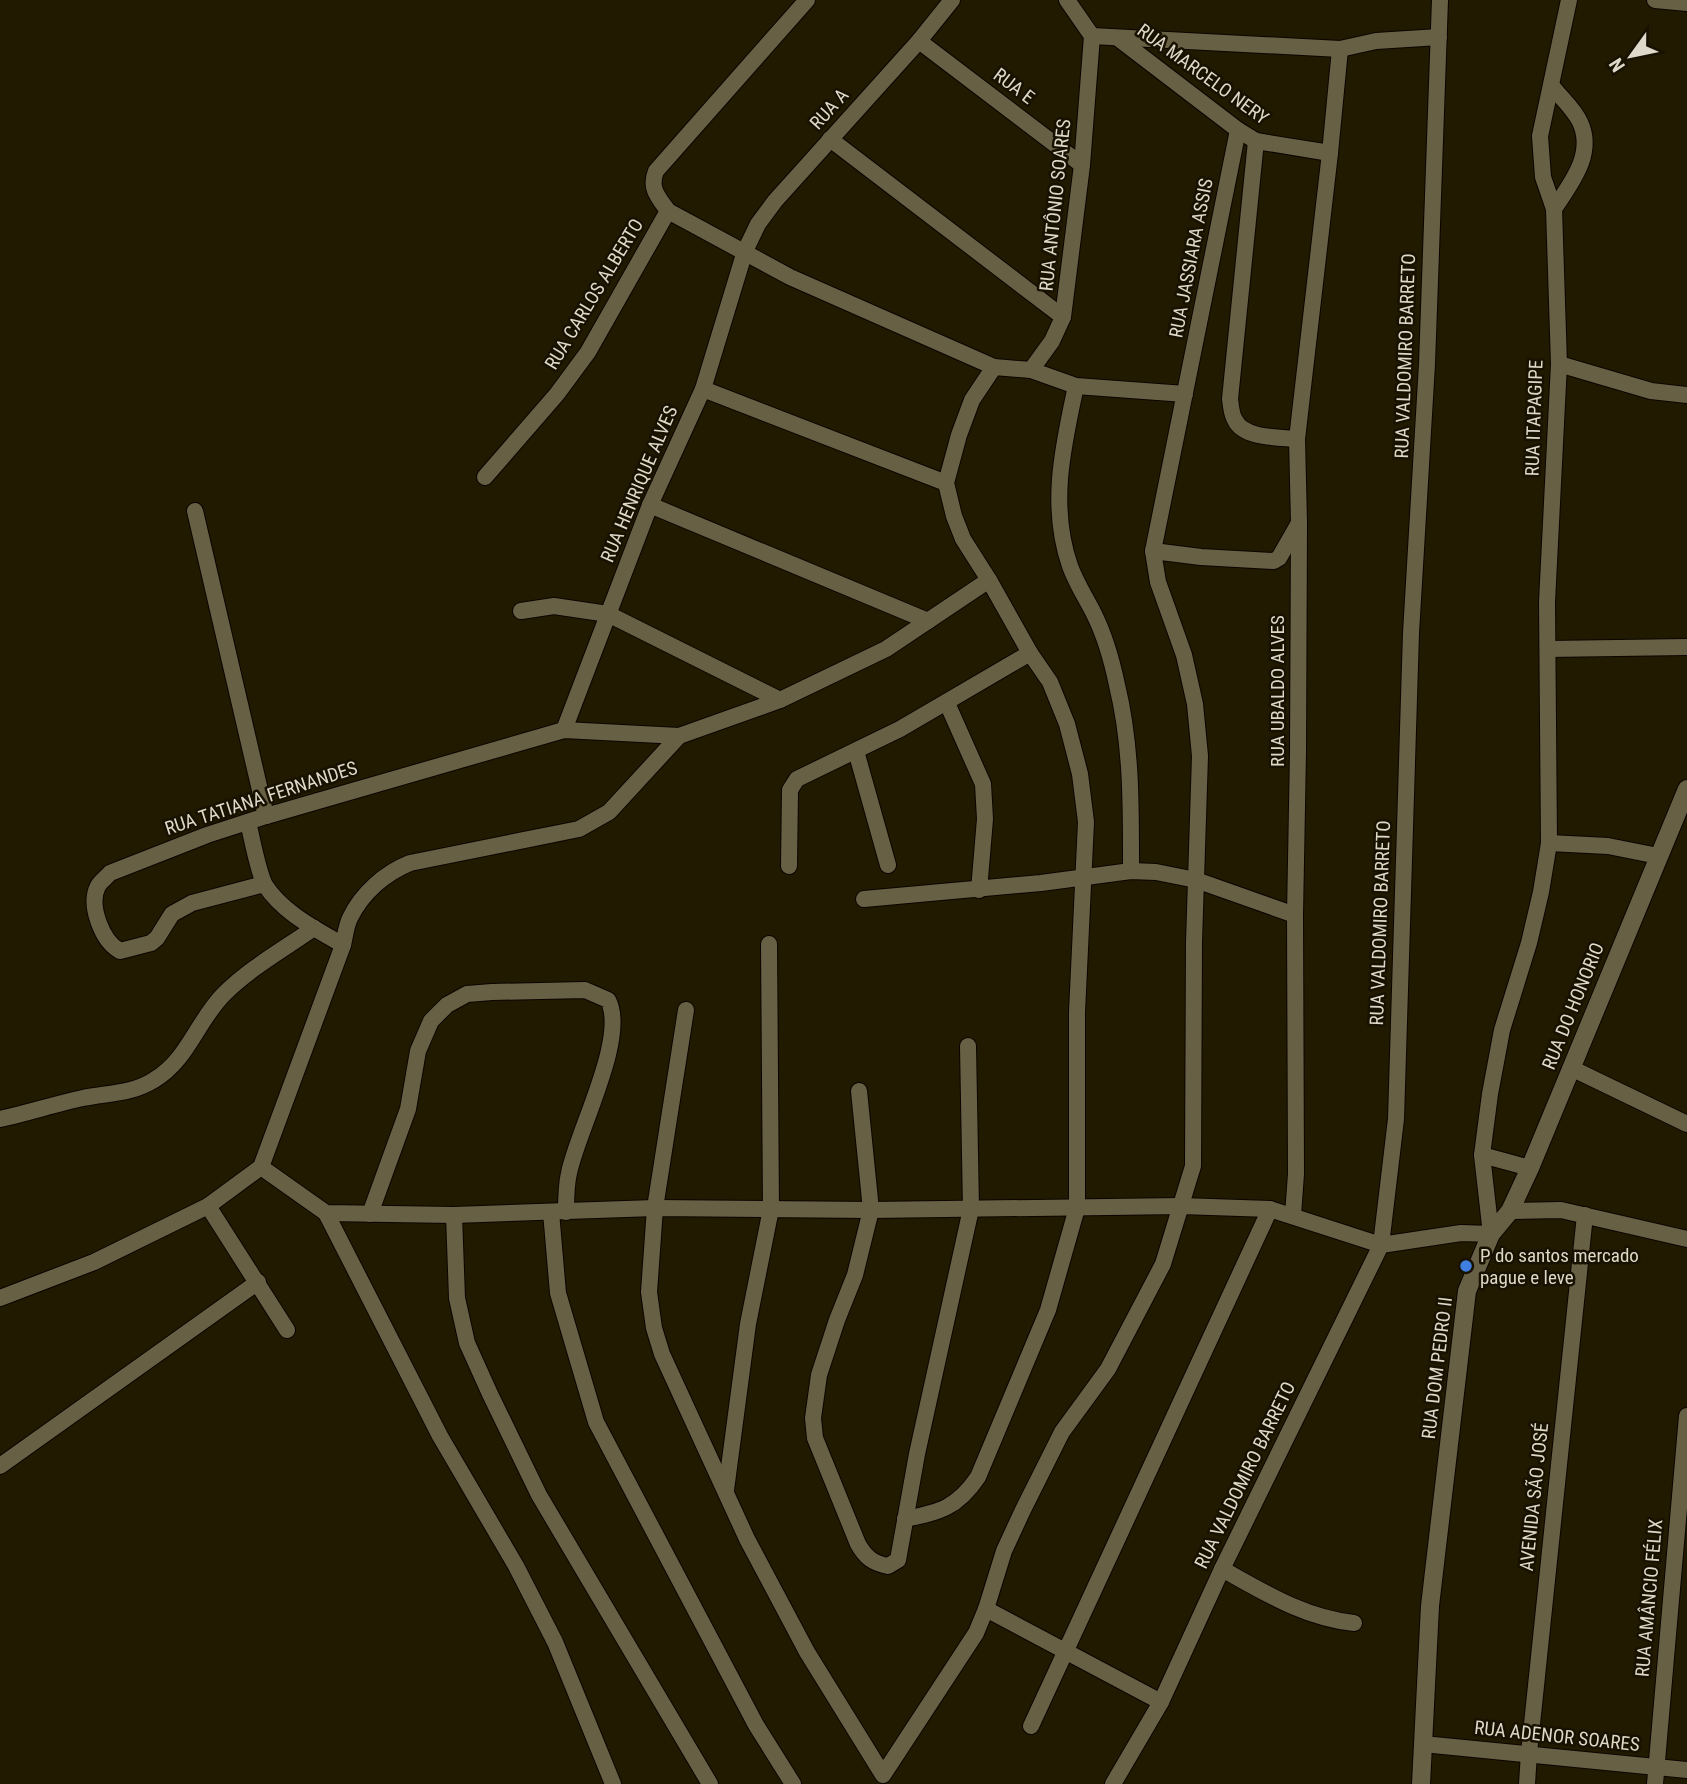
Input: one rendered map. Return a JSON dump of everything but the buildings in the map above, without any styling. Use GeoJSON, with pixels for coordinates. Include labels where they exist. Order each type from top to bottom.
{"type":"FeatureCollection","features":[{"type":"Feature","properties":{"kind":"street","name":"RUA CARLOS ALBERTO"},"geometry":{"type":"LineString","coordinates":[[485,477],[557,394],[588,352],[668,211],[652,183],[656,171],[807,0]]}},
{"type":"Feature","properties":{"kind":"street","name":"RUA A"},"geometry":{"type":"LineString","coordinates":[[745,251],[758,224],[775,201],[919,41],[952,0]]}},
{"type":"Feature","properties":{"kind":"street"},"geometry":{"type":"LineString","coordinates":[[1068,0],[1091,36],[1119,39],[1340,49],[1376,41],[1439,37]]}},
{"type":"Feature","properties":{"kind":"street","name":"RUA VALDOMIRO BARRETO"},"geometry":{"type":"LineString","coordinates":[[1113,1784],[1161,1702],[1222,1569],[1381,1245],[1396,1119],[1411,634],[1427,364],[1440,0]]}},
{"type":"Feature","properties":{"kind":"street","name":"RUA ITAPAGIPE"},"geometry":{"type":"LineString","coordinates":[[1549,843],[1547,602],[1559,364],[1554,209],[1543,177],[1540,136],[1569,0]]}},
{"type":"Feature","properties":{"kind":"street"},"geometry":{"type":"LineString","coordinates":[[1655,0],[1687,3]]}},
{"type":"Feature","properties":{"kind":"street","name":"RUA ANTÔNIO SOARES"},"geometry":{"type":"LineString","coordinates":[[1031,370],[1052,341],[1063,317],[1083,164],[1091,36]]}},
{"type":"Feature","properties":{"kind":"street","name":"RUA MARCELO NERY"},"geometry":{"type":"LineString","coordinates":[[1119,39],[1256,141],[1330,161]]}},
{"type":"Feature","properties":{"kind":"street","name":"RUA E"},"geometry":{"type":"LineString","coordinates":[[919,41],[1083,164]]}},
{"type":"Feature","properties":{"kind":"street","name":"RUA UBALDO ALVES"},"geometry":{"type":"LineString","coordinates":[[1293,1215],[1296,1174],[1295,915],[1299,523],[1297,439],[1330,161],[1340,49]]}},
{"type":"Feature","properties":{"kind":"street"},"geometry":{"type":"LineString","coordinates":[[1552,86],[1579,120],[1585,137],[1580,166],[1554,209]]}},
{"type":"Feature","properties":{"kind":"street","name":"RUA JASSIARA ASSIS"},"geometry":{"type":"LineString","coordinates":[[1153,551],[1238,130]]}},
{"type":"Feature","properties":{"kind":"street"},"geometry":{"type":"LineString","coordinates":[[830,139],[1063,317]]}},
{"type":"Feature","properties":{"kind":"street"},"geometry":{"type":"LineString","coordinates":[[1256,141],[1230,398],[1233,418],[1244,430],[1258,435],[1297,439]]}},
{"type":"Feature","properties":{"kind":"street"},"geometry":{"type":"LineString","coordinates":[[668,211],[790,277],[994,367],[1031,370],[1076,386],[1185,394]]}},
{"type":"Feature","properties":{"kind":"street","name":"RUA HENRIQUE ALVES"},"geometry":{"type":"LineString","coordinates":[[564,730],[650,505],[703,389],[745,251]]}},
{"type":"Feature","properties":{"kind":"street"},"geometry":{"type":"LineString","coordinates":[[1559,364],[1651,391],[1687,395]]}},
{"type":"Feature","properties":{"kind":"street"},"geometry":{"type":"LineString","coordinates":[[905,1519],[942,1510],[956,1503],[967,1494],[978,1477],[1048,1310],[1077,1208],[1077,1012],[1086,822],[1080,774],[1067,724],[1050,682],[963,539],[946,483],[972,400],[994,367]]}},
{"type":"Feature","properties":{"kind":"street"},"geometry":{"type":"LineString","coordinates":[[1076,386],[1061,457],[1058,494],[1061,529],[1071,567],[1103,634],[1127,726],[1131,871]]}},
{"type":"Feature","properties":{"kind":"street"},"geometry":{"type":"LineString","coordinates":[[703,389],[946,483]]}},
{"type":"Feature","properties":{"kind":"street"},"geometry":{"type":"LineString","coordinates":[[650,505],[928,621]]}},
{"type":"Feature","properties":{"kind":"street"},"geometry":{"type":"LineString","coordinates":[[195,511],[266,816]]}},
{"type":"Feature","properties":{"kind":"street"},"geometry":{"type":"LineString","coordinates":[[686,1010],[655,1208],[649,1292],[654,1328],[662,1354],[747,1539],[807,1652],[885,1780],[975,1633],[986,1609],[1004,1551],[1062,1432],[1108,1369],[1138,1315],[1163,1264],[1193,1166],[1200,756],[1195,704],[1184,655],[1158,582],[1153,551],[1274,562],[1299,523]]}},
{"type":"Feature","properties":{"kind":"street"},"geometry":{"type":"LineString","coordinates":[[0,1298],[94,1262],[208,1206],[261,1167],[343,945],[350,918],[372,888],[391,871],[410,863],[579,829],[609,812],[679,736],[780,700],[886,649],[989,580]]}},
{"type":"Feature","properties":{"kind":"street"},"geometry":{"type":"LineString","coordinates":[[522,611],[554,606],[608,614],[780,700]]}},
{"type":"Feature","properties":{"kind":"street"},"geometry":{"type":"LineString","coordinates":[[1548,649],[1687,647]]}},
{"type":"Feature","properties":{"kind":"street"},"geometry":{"type":"LineString","coordinates":[[789,866],[790,790],[804,775],[947,703],[1030,653]]}},
{"type":"Feature","properties":{"kind":"street"},"geometry":{"type":"LineString","coordinates":[[947,703],[983,784],[985,819],[979,890]]}},
{"type":"Feature","properties":{"kind":"street","name":"RUA TATIANA FERNANDES"},"geometry":{"type":"LineString","coordinates":[[264,884],[192,903],[172,914],[158,938],[151,943],[120,951],[111,946],[102,933],[95,899],[99,886],[110,873],[207,835],[564,730],[679,736]]}},
{"type":"Feature","properties":{"kind":"street"},"geometry":{"type":"LineString","coordinates":[[856,751],[888,865]]}},
{"type":"Feature","properties":{"kind":"street","name":"RUA DO HONORIO"},"geometry":{"type":"LineString","coordinates":[[1490,1234],[1510,1211],[1530,1168],[1687,789]]}},
{"type":"Feature","properties":{"kind":"street"},"geometry":{"type":"LineString","coordinates":[[248,822],[264,884],[284,906],[343,945]]}},
{"type":"Feature","properties":{"kind":"street"},"geometry":{"type":"LineString","coordinates":[[1549,843],[1608,846],[1658,856]]}},
{"type":"Feature","properties":{"kind":"street","name":"RUA DOM PEDRO II"},"geometry":{"type":"LineString","coordinates":[[1421,1784],[1430,1606],[1467,1290],[1490,1234],[1482,1155],[1502,1030],[1530,943],[1549,843]]}},
{"type":"Feature","properties":{"kind":"street"},"geometry":{"type":"LineString","coordinates":[[864,899],[979,890],[1131,871],[1156,872],[1196,880],[1295,915]]}},
{"type":"Feature","properties":{"kind":"street"},"geometry":{"type":"LineString","coordinates":[[0,1119],[69,1101],[138,1089],[154,1080],[181,1058],[201,1023],[223,995],[314,928]]}},
{"type":"Feature","properties":{"kind":"street"},"geometry":{"type":"LineString","coordinates":[[725,1492],[748,1324],[771,1209],[769,944]]}},
{"type":"Feature","properties":{"kind":"street"},"geometry":{"type":"LineString","coordinates":[[370,1214],[408,1109],[418,1051],[431,1021],[447,1005],[467,994],[585,990],[608,1000],[613,1017],[610,1048],[569,1172],[559,1212],[558,1293],[596,1422],[756,1725],[793,1784]]}},
{"type":"Feature","properties":{"kind":"street"},"geometry":{"type":"LineString","coordinates":[[859,1091],[871,1210],[855,1275],[819,1376],[813,1418],[815,1438],[843,1513],[864,1554],[874,1563],[888,1566],[898,1560],[971,1209],[968,1046]]}},
{"type":"Feature","properties":{"kind":"street"},"geometry":{"type":"LineString","coordinates":[[1571,1068],[1687,1124]]}},
{"type":"Feature","properties":{"kind":"street"},"geometry":{"type":"LineString","coordinates":[[1482,1155],[1530,1168]]}},
{"type":"Feature","properties":{"kind":"street"},"geometry":{"type":"LineString","coordinates":[[261,1167],[326,1213],[440,1436],[516,1566],[555,1642],[613,1784]]}},
{"type":"Feature","properties":{"kind":"street"},"geometry":{"type":"LineString","coordinates":[[208,1206],[287,1330]]}},
{"type":"Feature","properties":{"kind":"street"},"geometry":{"type":"LineString","coordinates":[[326,1213],[454,1216],[655,1208],[871,1210],[1181,1206],[1270,1209],[1381,1245],[1461,1233],[1490,1234]]}},
{"type":"Feature","properties":{"kind":"street"},"geometry":{"type":"LineString","coordinates":[[1031,1726],[1270,1209]]}},
{"type":"Feature","properties":{"kind":"street"},"geometry":{"type":"LineString","coordinates":[[1510,1211],[1561,1210],[1687,1239]]}},
{"type":"Feature","properties":{"kind":"street","name":"AVENIDA SÃO JOSÉ"},"geometry":{"type":"LineString","coordinates":[[1527,1784],[1585,1215]]}},
{"type":"Feature","properties":{"kind":"street"},"geometry":{"type":"LineString","coordinates":[[454,1216],[457,1298],[467,1343],[539,1495],[710,1784]]}},
{"type":"Feature","properties":{"kind":"street"},"geometry":{"type":"LineString","coordinates":[[0,1466],[258,1282]]}},
{"type":"Feature","properties":{"kind":"street","name":"RUA AMÂNCIO FÉLIX"},"geometry":{"type":"LineString","coordinates":[[1655,1784],[1687,1416]]}},
{"type":"Feature","properties":{"kind":"street"},"geometry":{"type":"LineString","coordinates":[[1222,1569],[1297,1610],[1333,1621],[1354,1623]]}},
{"type":"Feature","properties":{"kind":"street"},"geometry":{"type":"LineString","coordinates":[[986,1609],[1161,1702]]}},
{"type":"Feature","properties":{"kind":"street","name":"RUA ADENOR SOARES"},"geometry":{"type":"LineString","coordinates":[[1423,1744],[1687,1770]]}},
{"type":"Feature","properties":{"kind":"place","name":"P do santos mercado pague e leve"},"geometry":{"type":"Point","coordinates":[1466,1266]}}]}
